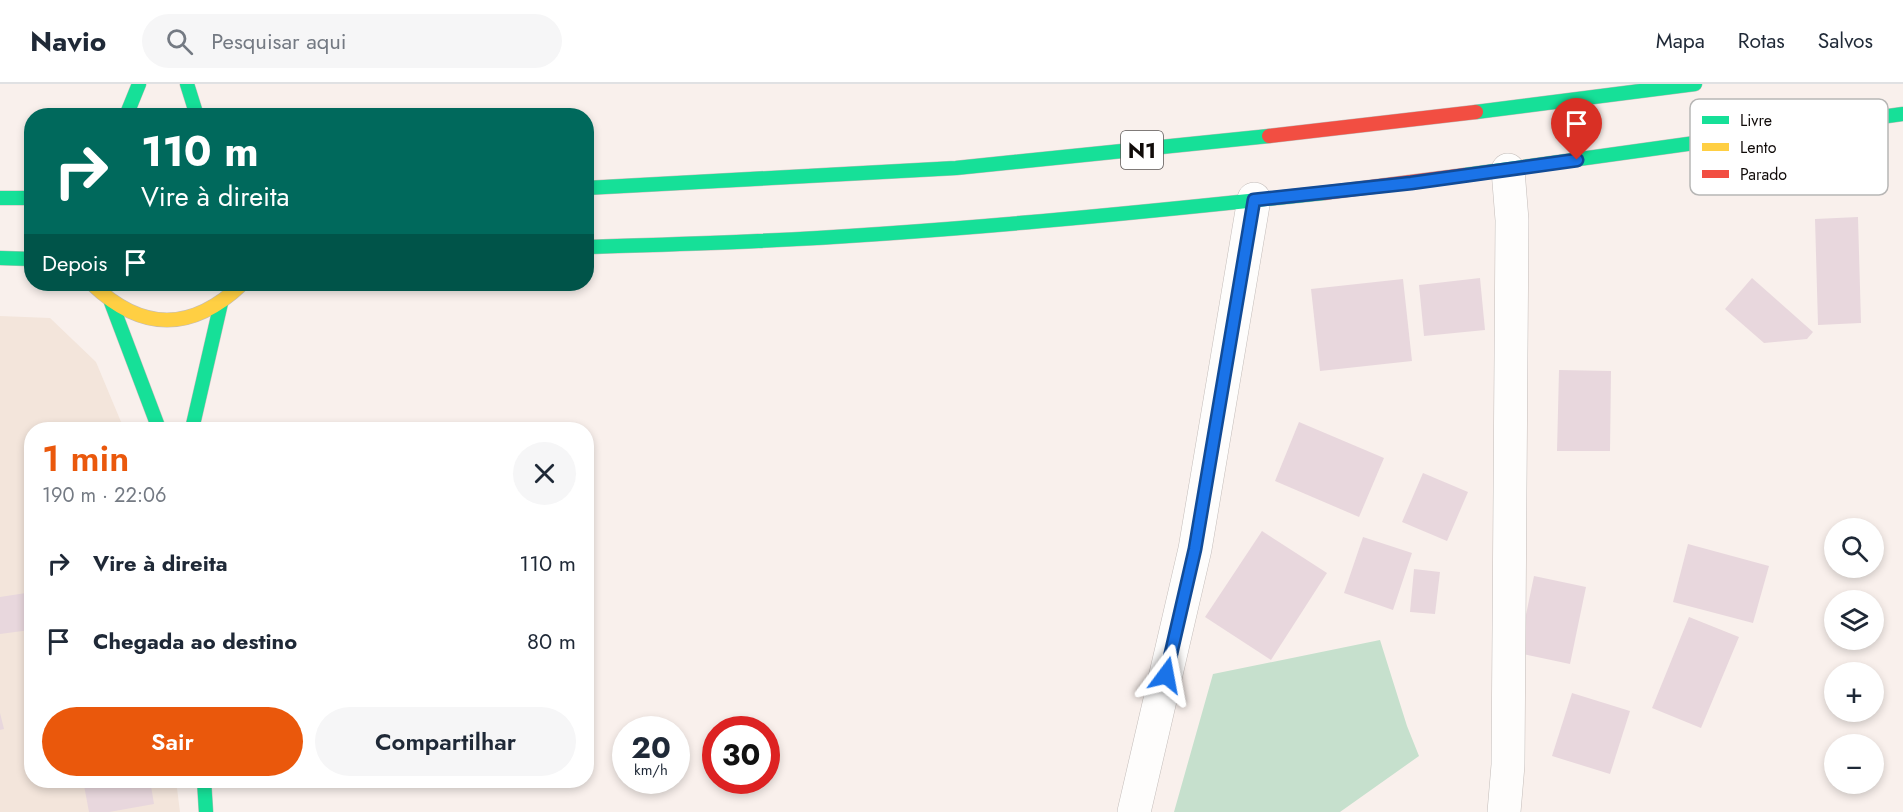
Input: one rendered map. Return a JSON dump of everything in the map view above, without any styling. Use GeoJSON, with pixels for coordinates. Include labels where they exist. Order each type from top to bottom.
{"type":"FeatureCollection","features":[{"type":"Feature","properties":{"kind":"main road"},"geometry":{"type":"LineString","coordinates":[[129,108],[139,84]]}},
{"type":"Feature","properties":{"kind":"main road"},"geometry":{"type":"LineString","coordinates":[[187,84],[194,108]]}},
{"type":"Feature","properties":{"kind":"main road","name":"N1"},"geometry":{"type":"LineString","coordinates":[[594,188],[968,167],[1363,126],[1695,84]]}},
{"type":"Feature","properties":{"kind":"main road"},"geometry":{"type":"LineString","coordinates":[[1888,116],[1903,114]]}},
{"type":"Feature","properties":{"kind":"main road"},"geometry":{"type":"LineString","coordinates":[[594,247],[759,241],[984,226],[1194,207],[1411,183],[1690,144]]}},
{"type":"Feature","properties":{"kind":"main road"},"geometry":{"type":"LineString","coordinates":[[0,198],[24,198]]}},
{"type":"Feature","properties":{"kind":"main road"},"geometry":{"type":"LineString","coordinates":[[0,258],[24,259]]}},
{"type":"Feature","properties":{"kind":"main road"},"geometry":{"type":"LineString","coordinates":[[99,291],[127,312],[146,318],[166,320],[204,313],[221,303],[234,291]]}},
{"type":"Feature","properties":{"kind":"main road"},"geometry":{"type":"LineString","coordinates":[[111,302],[156,422]]}},
{"type":"Feature","properties":{"kind":"main road"},"geometry":{"type":"LineString","coordinates":[[194,422],[221,303]]}},
{"type":"Feature","properties":{"kind":"main road"},"geometry":{"type":"LineString","coordinates":[[204,788],[206,812]]}},
{"type":"Feature","properties":{"kind":"street"},"geometry":{"type":"LineString","coordinates":[[1504,812],[1508,755],[1512,220],[1508,170]]}},
{"type":"Feature","properties":{"kind":"street"},"geometry":{"type":"LineString","coordinates":[[1134,812],[1195,549],[1254,200]]}},
{"type":"Feature","properties":{"kind":"shaded area"},"geometry":{"type":"Polygon","coordinates":[[[0,316],[50,318],[96,362],[121,422],[24,422],[24,788],[177,788],[180,812],[0,812],[0,316]]]}},
{"type":"Feature","properties":{"kind":"green space"},"geometry":{"type":"Polygon","coordinates":[[[1380,640],[1407,726],[1419,756],[1340,812],[1174,812],[1213,674],[1380,640]]]}},
{"type":"Feature","properties":{"kind":"building"},"geometry":{"type":"Polygon","coordinates":[[[1858,217],[1861,323],[1818,325],[1815,219],[1858,217]]]}},
{"type":"Feature","properties":{"kind":"building"},"geometry":{"type":"Polygon","coordinates":[[[1480,278],[1485,330],[1424,336],[1419,285],[1480,278]]]}},
{"type":"Feature","properties":{"kind":"building"},"geometry":{"type":"Polygon","coordinates":[[[1752,278],[1813,332],[1807,339],[1764,343],[1725,309],[1752,278]]]}},
{"type":"Feature","properties":{"kind":"building"},"geometry":{"type":"Polygon","coordinates":[[[1403,279],[1412,361],[1320,371],[1311,289],[1403,279]]]}},
{"type":"Feature","properties":{"kind":"building"},"geometry":{"type":"Polygon","coordinates":[[[1559,370],[1611,371],[1610,451],[1557,451],[1559,370]]]}},
{"type":"Feature","properties":{"kind":"building"},"geometry":{"type":"Polygon","coordinates":[[[1299,422],[1384,458],[1359,517],[1275,481],[1299,422]]]}},
{"type":"Feature","properties":{"kind":"building"},"geometry":{"type":"Polygon","coordinates":[[[1423,473],[1468,492],[1447,541],[1402,522],[1423,473]]]}},
{"type":"Feature","properties":{"kind":"building"},"geometry":{"type":"Polygon","coordinates":[[[1262,531],[1327,573],[1271,660],[1205,617],[1262,531]]]}},
{"type":"Feature","properties":{"kind":"building"},"geometry":{"type":"Polygon","coordinates":[[[1363,537],[1412,553],[1393,610],[1344,593],[1363,537]]]}},
{"type":"Feature","properties":{"kind":"building"},"geometry":{"type":"Polygon","coordinates":[[[1688,544],[1769,566],[1753,623],[1673,602],[1688,544]]]}},
{"type":"Feature","properties":{"kind":"building"},"geometry":{"type":"Polygon","coordinates":[[[1414,569],[1440,572],[1435,614],[1410,612],[1414,569]]]}},
{"type":"Feature","properties":{"kind":"building"},"geometry":{"type":"Polygon","coordinates":[[[1534,576],[1586,587],[1570,664],[1518,653],[1534,576]]]}},
{"type":"Feature","properties":{"kind":"building"},"geometry":{"type":"Polygon","coordinates":[[[24,593],[24,631],[0,634],[0,597],[24,593]]]}},
{"type":"Feature","properties":{"kind":"building"},"geometry":{"type":"Polygon","coordinates":[[[1689,617],[1739,637],[1701,728],[1652,708],[1689,617]]]}},
{"type":"Feature","properties":{"kind":"building"},"geometry":{"type":"Polygon","coordinates":[[[1572,693],[1630,711],[1610,774],[1552,756],[1572,693]]]}},
{"type":"Feature","properties":{"kind":"building"},"geometry":{"type":"Polygon","coordinates":[[[0,713],[4,729],[0,730],[0,713]]]}},
{"type":"Feature","properties":{"kind":"building"},"geometry":{"type":"Polygon","coordinates":[[[84,788],[151,788],[154,804],[109,812],[89,812],[84,788]]]}},
{"type":"Feature","properties":{"kind":"traffic: fast"},"geometry":{"type":"LineString","coordinates":[[129,108],[139,84]]}},
{"type":"Feature","properties":{"kind":"traffic: fast"},"geometry":{"type":"LineString","coordinates":[[187,84],[194,108]]}},
{"type":"Feature","properties":{"kind":"traffic: fast"},"geometry":{"type":"LineString","coordinates":[[1476,112],[1695,84]]}},
{"type":"Feature","properties":{"kind":"traffic: fast"},"geometry":{"type":"LineString","coordinates":[[1888,116],[1903,114]]}},
{"type":"Feature","properties":{"kind":"traffic: fast"},"geometry":{"type":"LineString","coordinates":[[594,188],[956,168],[1269,136]]}},
{"type":"Feature","properties":{"kind":"traffic: fast"},"geometry":{"type":"LineString","coordinates":[[1465,175],[1690,144]]}},
{"type":"Feature","properties":{"kind":"traffic: fast"},"geometry":{"type":"LineString","coordinates":[[594,247],[900,233],[1112,215],[1324,193]]}},
{"type":"Feature","properties":{"kind":"traffic: fast"},"geometry":{"type":"LineString","coordinates":[[0,198],[24,198]]}},
{"type":"Feature","properties":{"kind":"traffic: fast"},"geometry":{"type":"LineString","coordinates":[[0,258],[24,259]]}},
{"type":"Feature","properties":{"kind":"traffic: fast"},"geometry":{"type":"LineString","coordinates":[[111,302],[156,422]]}},
{"type":"Feature","properties":{"kind":"traffic: fast"},"geometry":{"type":"LineString","coordinates":[[194,422],[221,303]]}},
{"type":"Feature","properties":{"kind":"traffic: fast"},"geometry":{"type":"LineString","coordinates":[[204,788],[206,812]]}},
{"type":"Feature","properties":{"kind":"traffic: slow"},"geometry":{"type":"LineString","coordinates":[[100,291],[130,311],[148,318],[167,320],[186,318],[204,311],[234,291]]}},
{"type":"Feature","properties":{"kind":"traffic: jam"},"geometry":{"type":"LineString","coordinates":[[1269,136],[1476,112]]}},
{"type":"Feature","properties":{"kind":"traffic: jam"},"geometry":{"type":"LineString","coordinates":[[1324,193],[1465,175]]}},
{"type":"Feature","properties":{"kind":"route"},"geometry":{"type":"LineString","coordinates":[[1166,675],[1195,549],[1254,200],[1411,183],[1577,160]]}}]}
